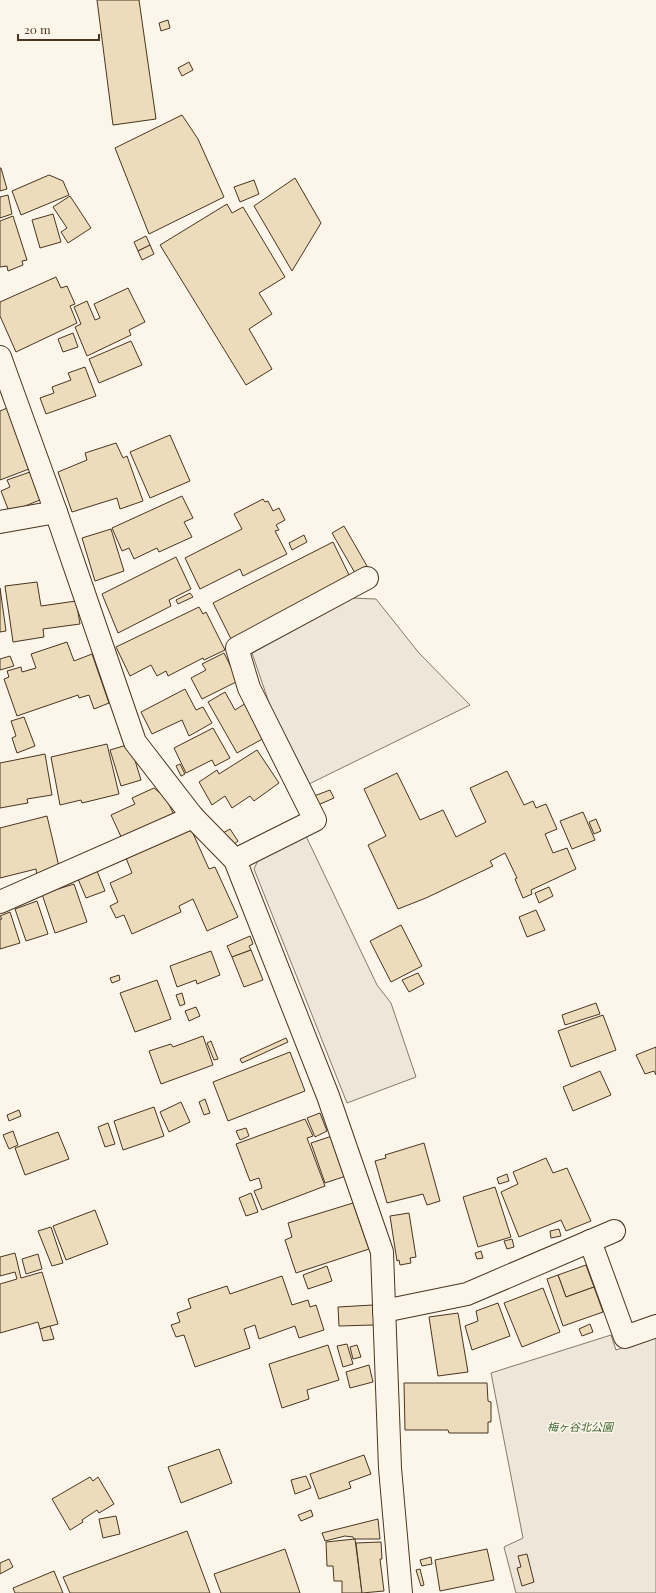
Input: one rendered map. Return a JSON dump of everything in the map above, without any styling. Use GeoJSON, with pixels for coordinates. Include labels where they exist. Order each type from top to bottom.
{"type":"FeatureCollection","features":[{"type":"Feature","properties":{"kind":"street"},"geometry":{"type":"LineString","coordinates":[[0,357],[56,512],[135,742],[192,817],[235,860],[328,1096],[382,1252],[390,1468],[401,1593]]}},
{"type":"Feature","properties":{"kind":"street"},"geometry":{"type":"LineString","coordinates":[[0,522],[56,512]]}},
{"type":"Feature","properties":{"kind":"street"},"geometry":{"type":"LineString","coordinates":[[235,860],[315,820],[249,688],[238,648],[367,578]]}},
{"type":"Feature","properties":{"kind":"street"},"geometry":{"type":"LineString","coordinates":[[0,902],[192,817]]}},
{"type":"Feature","properties":{"kind":"street"},"geometry":{"type":"LineString","coordinates":[[384,1311],[467,1294],[614,1231]]}},
{"type":"Feature","properties":{"kind":"street"},"geometry":{"type":"LineString","coordinates":[[590,1241],[625,1337],[656,1326]]}},
{"type":"Feature","properties":{"kind":"green space"},"geometry":{"type":"Polygon","coordinates":[[[351,598],[376,599],[419,653],[470,705],[309,784],[278,729],[252,653],[351,598]]]}},
{"type":"Feature","properties":{"kind":"green space"},"geometry":{"type":"Polygon","coordinates":[[[305,834],[377,985],[391,1003],[416,1077],[347,1103],[254,869],[260,856],[305,834]]]}},
{"type":"Feature","properties":{"kind":"green space","name":"梅ヶ谷北公園"},"geometry":{"type":"Polygon","coordinates":[[[611,1335],[616,1350],[656,1336],[656,1593],[516,1593],[504,1547],[523,1538],[491,1373],[611,1335]]]}},
{"type":"Feature","properties":{"kind":"building"},"geometry":{"type":"Polygon","coordinates":[[[97,0],[139,0],[156,119],[113,125],[97,0]]]}},
{"type":"Feature","properties":{"kind":"building"},"geometry":{"type":"Polygon","coordinates":[[[168,20],[170,28],[161,31],[159,23],[168,20]]]}},
{"type":"Feature","properties":{"kind":"building"},"geometry":{"type":"Polygon","coordinates":[[[189,62],[193,70],[182,76],[178,68],[189,62]]]}},
{"type":"Feature","properties":{"kind":"building"},"geometry":{"type":"Polygon","coordinates":[[[182,115],[198,139],[224,197],[149,234],[115,148],[182,115]]]}},
{"type":"Feature","properties":{"kind":"building"},"geometry":{"type":"Polygon","coordinates":[[[0,168],[7,189],[0,191],[0,168]]]}},
{"type":"Feature","properties":{"kind":"building"},"geometry":{"type":"Polygon","coordinates":[[[49,175],[63,181],[69,195],[21,215],[12,191],[49,175]]]}},
{"type":"Feature","properties":{"kind":"building"},"geometry":{"type":"Polygon","coordinates":[[[295,178],[321,223],[292,271],[254,206],[295,178]]]}},
{"type":"Feature","properties":{"kind":"building"},"geometry":{"type":"Polygon","coordinates":[[[254,180],[259,194],[240,202],[234,187],[254,180]]]}},
{"type":"Feature","properties":{"kind":"building"},"geometry":{"type":"Polygon","coordinates":[[[8,195],[12,214],[0,218],[0,197],[8,195]]]}},
{"type":"Feature","properties":{"kind":"building"},"geometry":{"type":"Polygon","coordinates":[[[70,196],[91,228],[68,243],[61,232],[67,228],[53,207],[70,196]]]}},
{"type":"Feature","properties":{"kind":"building"},"geometry":{"type":"Polygon","coordinates":[[[227,204],[232,213],[243,207],[285,277],[259,293],[272,314],[249,329],[272,369],[246,385],[160,245],[227,204]]]}},
{"type":"Feature","properties":{"kind":"building"},"geometry":{"type":"Polygon","coordinates":[[[53,214],[61,242],[40,248],[32,220],[53,214]]]}},
{"type":"Feature","properties":{"kind":"building"},"geometry":{"type":"Polygon","coordinates":[[[13,216],[27,260],[22,261],[23,265],[8,271],[7,266],[0,267],[0,221],[13,216]]]}},
{"type":"Feature","properties":{"kind":"building"},"geometry":{"type":"Polygon","coordinates":[[[146,236],[150,245],[138,251],[134,242],[146,236]]]}},
{"type":"Feature","properties":{"kind":"building"},"geometry":{"type":"Polygon","coordinates":[[[150,245],[154,254],[142,260],[138,251],[150,245]]]}},
{"type":"Feature","properties":{"kind":"building"},"geometry":{"type":"Polygon","coordinates":[[[56,277],[61,288],[67,286],[75,304],[70,306],[77,323],[16,352],[0,316],[0,302],[56,277]]]}},
{"type":"Feature","properties":{"kind":"building"},"geometry":{"type":"Polygon","coordinates":[[[128,288],[145,322],[129,330],[131,335],[87,356],[75,327],[81,324],[74,307],[87,301],[95,320],[100,318],[94,304],[128,288]]]}},
{"type":"Feature","properties":{"kind":"building"},"geometry":{"type":"Polygon","coordinates":[[[73,333],[78,347],[63,352],[58,339],[73,333]]]}},
{"type":"Feature","properties":{"kind":"building"},"geometry":{"type":"Polygon","coordinates":[[[131,341],[142,365],[99,383],[89,359],[131,341]]]}},
{"type":"Feature","properties":{"kind":"building"},"geometry":{"type":"Polygon","coordinates":[[[85,367],[96,396],[46,414],[40,398],[54,393],[52,387],[71,380],[68,373],[85,367]]]}},
{"type":"Feature","properties":{"kind":"building"},"geometry":{"type":"Polygon","coordinates":[[[7,408],[29,469],[0,480],[0,411],[7,408]]]}},
{"type":"Feature","properties":{"kind":"building"},"geometry":{"type":"Polygon","coordinates":[[[170,435],[190,481],[150,498],[130,452],[170,435]]]}},
{"type":"Feature","properties":{"kind":"building"},"geometry":{"type":"Polygon","coordinates":[[[116,443],[123,458],[127,456],[143,501],[120,509],[117,498],[72,512],[58,472],[87,460],[85,453],[116,443]]]}},
{"type":"Feature","properties":{"kind":"building"},"geometry":{"type":"Polygon","coordinates":[[[30,472],[40,500],[20,508],[8,509],[1,491],[10,487],[7,480],[30,472]]]}},
{"type":"Feature","properties":{"kind":"building"},"geometry":{"type":"Polygon","coordinates":[[[182,496],[193,518],[184,522],[192,537],[159,552],[157,548],[134,559],[129,548],[122,551],[112,528],[182,496]]]}},
{"type":"Feature","properties":{"kind":"building"},"geometry":{"type":"Polygon","coordinates":[[[263,499],[265,502],[268,501],[273,511],[279,508],[285,520],[276,525],[279,530],[275,531],[287,554],[243,576],[240,569],[200,589],[185,558],[242,529],[234,514],[263,499]]]}},
{"type":"Feature","properties":{"kind":"building"},"geometry":{"type":"Polygon","coordinates":[[[344,526],[367,566],[355,573],[332,533],[344,526]]]}},
{"type":"Feature","properties":{"kind":"building"},"geometry":{"type":"Polygon","coordinates":[[[111,529],[124,571],[95,581],[82,538],[111,529]]]}},
{"type":"Feature","properties":{"kind":"building"},"geometry":{"type":"Polygon","coordinates":[[[304,535],[307,542],[292,550],[289,543],[304,535]]]}},
{"type":"Feature","properties":{"kind":"building"},"geometry":{"type":"Polygon","coordinates":[[[333,542],[352,581],[233,643],[213,603],[333,542]]]}},
{"type":"Feature","properties":{"kind":"building"},"geometry":{"type":"Polygon","coordinates":[[[176,557],[191,589],[169,600],[171,606],[118,633],[102,594],[176,557]]]}},
{"type":"Feature","properties":{"kind":"building"},"geometry":{"type":"Polygon","coordinates":[[[37,582],[41,606],[76,601],[80,624],[43,629],[44,637],[13,642],[5,586],[37,582]]]}},
{"type":"Feature","properties":{"kind":"building"},"geometry":{"type":"Polygon","coordinates":[[[0,588],[6,631],[0,632],[0,588]]]}},
{"type":"Feature","properties":{"kind":"building"},"geometry":{"type":"Polygon","coordinates":[[[190,593],[193,597],[178,604],[176,600],[190,593]]]}},
{"type":"Feature","properties":{"kind":"building"},"geometry":{"type":"Polygon","coordinates":[[[199,607],[203,614],[206,612],[225,650],[204,660],[203,658],[168,676],[166,671],[157,676],[151,665],[130,676],[116,647],[199,607]]]}},
{"type":"Feature","properties":{"kind":"building"},"geometry":{"type":"Polygon","coordinates":[[[67,642],[74,661],[92,654],[109,703],[94,709],[89,695],[79,698],[78,695],[17,716],[4,679],[9,677],[7,671],[21,667],[22,672],[36,668],[31,654],[67,642]]]}},
{"type":"Feature","properties":{"kind":"building"},"geometry":{"type":"Polygon","coordinates":[[[224,653],[238,681],[202,699],[191,678],[206,670],[202,664],[224,653]]]}},
{"type":"Feature","properties":{"kind":"building"},"geometry":{"type":"Polygon","coordinates":[[[10,656],[14,666],[0,670],[0,659],[10,656]]]}},
{"type":"Feature","properties":{"kind":"building"},"geometry":{"type":"Polygon","coordinates":[[[185,689],[196,710],[203,707],[212,723],[189,736],[182,720],[152,734],[141,712],[185,689]]]}},
{"type":"Feature","properties":{"kind":"building"},"geometry":{"type":"Polygon","coordinates":[[[225,692],[235,710],[246,703],[266,737],[237,753],[208,702],[225,692]]]}},
{"type":"Feature","properties":{"kind":"building"},"geometry":{"type":"Polygon","coordinates":[[[24,717],[35,746],[17,753],[12,738],[16,736],[11,721],[24,717]]]}},
{"type":"Feature","properties":{"kind":"building"},"geometry":{"type":"Polygon","coordinates":[[[213,728],[230,758],[215,766],[212,760],[186,773],[174,748],[213,728]]]}},
{"type":"Feature","properties":{"kind":"building"},"geometry":{"type":"Polygon","coordinates":[[[107,744],[119,794],[82,803],[81,800],[60,805],[51,757],[107,744]]]}},
{"type":"Feature","properties":{"kind":"building"},"geometry":{"type":"Polygon","coordinates":[[[130,744],[141,780],[121,786],[110,750],[130,744]]]}},
{"type":"Feature","properties":{"kind":"building"},"geometry":{"type":"Polygon","coordinates":[[[257,750],[279,783],[254,801],[250,796],[232,808],[225,796],[212,805],[199,782],[217,770],[219,774],[257,750]]]}},
{"type":"Feature","properties":{"kind":"building"},"geometry":{"type":"Polygon","coordinates":[[[45,754],[52,795],[27,799],[28,803],[0,808],[0,763],[45,754]]]}},
{"type":"Feature","properties":{"kind":"building"},"geometry":{"type":"Polygon","coordinates":[[[180,764],[185,774],[181,776],[176,766],[180,764]]]}},
{"type":"Feature","properties":{"kind":"building"},"geometry":{"type":"Polygon","coordinates":[[[507,771],[524,805],[533,801],[536,808],[546,804],[557,829],[545,834],[553,853],[567,848],[576,869],[531,890],[532,894],[523,898],[515,879],[517,878],[505,853],[490,861],[493,866],[426,898],[398,909],[368,845],[386,836],[364,789],[397,773],[420,820],[443,810],[456,837],[486,822],[470,788],[507,771]]]}},
{"type":"Feature","properties":{"kind":"building"},"geometry":{"type":"Polygon","coordinates":[[[154,788],[166,798],[175,817],[123,841],[111,815],[135,804],[132,798],[154,788]]]}},
{"type":"Feature","properties":{"kind":"building"},"geometry":{"type":"Polygon","coordinates":[[[330,790],[334,798],[318,805],[314,796],[330,790]]]}},
{"type":"Feature","properties":{"kind":"building"},"geometry":{"type":"Polygon","coordinates":[[[583,812],[595,840],[572,849],[560,821],[583,812]]]}},
{"type":"Feature","properties":{"kind":"building"},"geometry":{"type":"Polygon","coordinates":[[[47,816],[60,871],[37,877],[36,869],[0,878],[0,828],[47,816]]]}},
{"type":"Feature","properties":{"kind":"building"},"geometry":{"type":"Polygon","coordinates":[[[596,819],[601,831],[594,834],[589,822],[596,819]]]}},
{"type":"Feature","properties":{"kind":"building"},"geometry":{"type":"Polygon","coordinates":[[[191,829],[209,869],[215,867],[238,917],[207,931],[193,899],[179,906],[181,912],[132,934],[124,915],[116,918],[110,906],[118,902],[110,883],[132,873],[126,858],[191,829]]]}},
{"type":"Feature","properties":{"kind":"building"},"geometry":{"type":"Polygon","coordinates":[[[230,829],[238,841],[232,846],[223,833],[230,829]]]}},
{"type":"Feature","properties":{"kind":"building"},"geometry":{"type":"Polygon","coordinates":[[[97,871],[105,891],[86,898],[78,879],[97,871]]]}},
{"type":"Feature","properties":{"kind":"building"},"geometry":{"type":"Polygon","coordinates":[[[74,884],[87,922],[55,933],[42,894],[74,884]]]}},
{"type":"Feature","properties":{"kind":"building"},"geometry":{"type":"Polygon","coordinates":[[[549,887],[553,896],[539,903],[535,893],[549,887]]]}},
{"type":"Feature","properties":{"kind":"building"},"geometry":{"type":"Polygon","coordinates":[[[37,901],[48,934],[26,941],[15,909],[37,901]]]}},
{"type":"Feature","properties":{"kind":"building"},"geometry":{"type":"Polygon","coordinates":[[[536,910],[545,930],[527,937],[519,917],[536,910]]]}},
{"type":"Feature","properties":{"kind":"building"},"geometry":{"type":"Polygon","coordinates":[[[10,912],[20,943],[0,949],[0,919],[2,919],[0,916],[10,912]]]}},
{"type":"Feature","properties":{"kind":"building"},"geometry":{"type":"Polygon","coordinates":[[[401,925],[422,966],[391,982],[370,941],[401,925]]]}},
{"type":"Feature","properties":{"kind":"building"},"geometry":{"type":"Polygon","coordinates":[[[250,936],[253,944],[249,946],[251,950],[232,957],[227,946],[250,936]]]}},
{"type":"Feature","properties":{"kind":"building"},"geometry":{"type":"Polygon","coordinates":[[[251,950],[263,980],[244,987],[232,957],[251,950]]]}},
{"type":"Feature","properties":{"kind":"building"},"geometry":{"type":"Polygon","coordinates":[[[211,951],[220,975],[197,984],[196,980],[177,987],[170,966],[211,951]]]}},
{"type":"Feature","properties":{"kind":"building"},"geometry":{"type":"Polygon","coordinates":[[[418,973],[424,984],[409,992],[402,980],[418,973]]]}},
{"type":"Feature","properties":{"kind":"building"},"geometry":{"type":"Polygon","coordinates":[[[119,975],[120,980],[112,983],[110,978],[119,975]]]}},
{"type":"Feature","properties":{"kind":"building"},"geometry":{"type":"Polygon","coordinates":[[[157,980],[171,1019],[135,1032],[120,993],[157,980]]]}},
{"type":"Feature","properties":{"kind":"building"},"geometry":{"type":"Polygon","coordinates":[[[182,993],[185,1004],[180,1006],[176,995],[182,993]]]}},
{"type":"Feature","properties":{"kind":"building"},"geometry":{"type":"Polygon","coordinates":[[[596,1003],[600,1014],[565,1025],[562,1015],[596,1003]]]}},
{"type":"Feature","properties":{"kind":"building"},"geometry":{"type":"Polygon","coordinates":[[[196,1007],[200,1016],[189,1021],[185,1011],[196,1007]]]}},
{"type":"Feature","properties":{"kind":"building"},"geometry":{"type":"Polygon","coordinates":[[[603,1015],[616,1050],[571,1067],[558,1031],[603,1015]]]}},
{"type":"Feature","properties":{"kind":"building"},"geometry":{"type":"Polygon","coordinates":[[[203,1036],[213,1065],[161,1084],[149,1051],[171,1044],[173,1047],[203,1036]]]}},
{"type":"Feature","properties":{"kind":"building"},"geometry":{"type":"Polygon","coordinates":[[[286,1038],[288,1042],[242,1063],[240,1059],[286,1038]]]}},
{"type":"Feature","properties":{"kind":"building"},"geometry":{"type":"Polygon","coordinates":[[[211,1041],[218,1059],[214,1060],[207,1043],[211,1041]]]}},
{"type":"Feature","properties":{"kind":"building"},"geometry":{"type":"Polygon","coordinates":[[[656,1047],[656,1075],[654,1071],[645,1074],[636,1055],[656,1047]]]}},
{"type":"Feature","properties":{"kind":"building"},"geometry":{"type":"Polygon","coordinates":[[[290,1052],[305,1091],[228,1121],[213,1082],[290,1052]]]}},
{"type":"Feature","properties":{"kind":"building"},"geometry":{"type":"Polygon","coordinates":[[[600,1071],[611,1095],[573,1111],[563,1087],[600,1071]]]}},
{"type":"Feature","properties":{"kind":"building"},"geometry":{"type":"Polygon","coordinates":[[[205,1099],[210,1113],[204,1115],[199,1102],[205,1099]]]}},
{"type":"Feature","properties":{"kind":"building"},"geometry":{"type":"Polygon","coordinates":[[[181,1102],[190,1122],[169,1132],[160,1112],[181,1102]]]}},
{"type":"Feature","properties":{"kind":"building"},"geometry":{"type":"Polygon","coordinates":[[[154,1107],[164,1136],[123,1150],[114,1121],[154,1107]]]}},
{"type":"Feature","properties":{"kind":"building"},"geometry":{"type":"Polygon","coordinates":[[[19,1110],[21,1116],[9,1121],[7,1115],[19,1110]]]}},
{"type":"Feature","properties":{"kind":"building"},"geometry":{"type":"Polygon","coordinates":[[[320,1113],[327,1131],[315,1137],[307,1118],[320,1113]]]}},
{"type":"Feature","properties":{"kind":"building"},"geometry":{"type":"Polygon","coordinates":[[[305,1119],[313,1136],[307,1138],[325,1186],[262,1210],[254,1191],[262,1188],[259,1178],[250,1181],[236,1144],[305,1119]]]}},
{"type":"Feature","properties":{"kind":"building"},"geometry":{"type":"Polygon","coordinates":[[[108,1123],[115,1144],[105,1147],[98,1127],[108,1123]]]}},
{"type":"Feature","properties":{"kind":"building"},"geometry":{"type":"Polygon","coordinates":[[[246,1128],[249,1136],[240,1140],[236,1131],[246,1128]]]}},
{"type":"Feature","properties":{"kind":"building"},"geometry":{"type":"Polygon","coordinates":[[[13,1131],[18,1145],[9,1149],[3,1135],[13,1131]]]}},
{"type":"Feature","properties":{"kind":"building"},"geometry":{"type":"Polygon","coordinates":[[[58,1132],[69,1159],[25,1175],[15,1148],[58,1132]]]}},
{"type":"Feature","properties":{"kind":"building"},"geometry":{"type":"Polygon","coordinates":[[[332,1136],[346,1176],[325,1183],[311,1143],[332,1136]]]}},
{"type":"Feature","properties":{"kind":"building"},"geometry":{"type":"Polygon","coordinates":[[[424,1143],[440,1201],[427,1205],[423,1194],[387,1203],[375,1161],[386,1158],[385,1155],[424,1143]]]}},
{"type":"Feature","properties":{"kind":"building"},"geometry":{"type":"Polygon","coordinates":[[[546,1158],[553,1173],[567,1168],[591,1221],[566,1231],[561,1220],[519,1237],[501,1192],[518,1184],[513,1172],[546,1158]]]}},
{"type":"Feature","properties":{"kind":"building"},"geometry":{"type":"Polygon","coordinates":[[[507,1174],[509,1181],[499,1184],[497,1178],[507,1174]]]}},
{"type":"Feature","properties":{"kind":"building"},"geometry":{"type":"Polygon","coordinates":[[[495,1187],[511,1237],[478,1247],[463,1197],[495,1187]]]}},
{"type":"Feature","properties":{"kind":"building"},"geometry":{"type":"Polygon","coordinates":[[[251,1193],[258,1212],[246,1216],[239,1198],[251,1193]]]}},
{"type":"Feature","properties":{"kind":"building"},"geometry":{"type":"Polygon","coordinates":[[[353,1203],[369,1249],[296,1273],[285,1240],[292,1237],[288,1223],[353,1203]]]}},
{"type":"Feature","properties":{"kind":"building"},"geometry":{"type":"Polygon","coordinates":[[[95,1210],[108,1244],[66,1260],[53,1226],[95,1210]]]}},
{"type":"Feature","properties":{"kind":"building"},"geometry":{"type":"Polygon","coordinates":[[[409,1213],[416,1257],[410,1258],[411,1263],[400,1265],[399,1260],[397,1261],[390,1216],[409,1213]]]}},
{"type":"Feature","properties":{"kind":"building"},"geometry":{"type":"Polygon","coordinates":[[[51,1227],[63,1263],[52,1266],[38,1231],[51,1227]]]}},
{"type":"Feature","properties":{"kind":"building"},"geometry":{"type":"Polygon","coordinates":[[[559,1229],[561,1236],[551,1238],[550,1231],[559,1229]]]}},
{"type":"Feature","properties":{"kind":"building"},"geometry":{"type":"Polygon","coordinates":[[[512,1239],[514,1247],[507,1249],[504,1241],[512,1239]]]}},
{"type":"Feature","properties":{"kind":"building"},"geometry":{"type":"Polygon","coordinates":[[[481,1251],[483,1258],[477,1259],[475,1253],[481,1251]]]}},
{"type":"Feature","properties":{"kind":"building"},"geometry":{"type":"Polygon","coordinates":[[[15,1253],[21,1278],[42,1272],[58,1324],[40,1329],[38,1322],[0,1333],[0,1284],[17,1279],[15,1272],[0,1276],[0,1257],[15,1253]]]}},
{"type":"Feature","properties":{"kind":"building"},"geometry":{"type":"Polygon","coordinates":[[[38,1254],[42,1269],[26,1274],[22,1259],[38,1254]]]}},
{"type":"Feature","properties":{"kind":"building"},"geometry":{"type":"Polygon","coordinates":[[[586,1265],[594,1287],[566,1297],[558,1275],[586,1265]]]}},
{"type":"Feature","properties":{"kind":"building"},"geometry":{"type":"Polygon","coordinates":[[[327,1266],[332,1281],[308,1289],[303,1275],[327,1266]]]}},
{"type":"Feature","properties":{"kind":"building"},"geometry":{"type":"Polygon","coordinates":[[[558,1275],[566,1297],[594,1287],[603,1312],[563,1326],[547,1279],[558,1275]]]}},
{"type":"Feature","properties":{"kind":"building"},"geometry":{"type":"Polygon","coordinates":[[[282,1276],[292,1305],[308,1300],[310,1307],[316,1305],[324,1330],[299,1338],[295,1326],[259,1339],[255,1325],[244,1329],[250,1348],[195,1367],[184,1335],[176,1337],[171,1325],[180,1322],[177,1313],[191,1308],[188,1299],[227,1286],[230,1294],[282,1276]]]}},
{"type":"Feature","properties":{"kind":"building"},"geometry":{"type":"Polygon","coordinates":[[[543,1288],[560,1332],[522,1347],[504,1303],[543,1288]]]}},
{"type":"Feature","properties":{"kind":"building"},"geometry":{"type":"Polygon","coordinates":[[[498,1303],[510,1336],[472,1350],[465,1326],[478,1321],[476,1311],[498,1303]]]}},
{"type":"Feature","properties":{"kind":"building"},"geometry":{"type":"Polygon","coordinates":[[[373,1305],[374,1325],[339,1326],[338,1307],[373,1305]]]}},
{"type":"Feature","properties":{"kind":"building"},"geometry":{"type":"Polygon","coordinates":[[[458,1313],[468,1372],[438,1376],[429,1317],[458,1313]]]}},
{"type":"Feature","properties":{"kind":"building"},"geometry":{"type":"Polygon","coordinates":[[[590,1324],[593,1332],[582,1336],[579,1329],[590,1324]]]}},
{"type":"Feature","properties":{"kind":"building"},"geometry":{"type":"Polygon","coordinates":[[[50,1326],[54,1339],[43,1341],[40,1329],[50,1326]]]}},
{"type":"Feature","properties":{"kind":"building"},"geometry":{"type":"Polygon","coordinates":[[[347,1344],[353,1364],[343,1367],[337,1346],[347,1344]]]}},
{"type":"Feature","properties":{"kind":"building"},"geometry":{"type":"Polygon","coordinates":[[[328,1345],[339,1380],[307,1390],[309,1399],[282,1408],[269,1364],[328,1345]]]}},
{"type":"Feature","properties":{"kind":"building"},"geometry":{"type":"Polygon","coordinates":[[[357,1345],[361,1357],[353,1359],[350,1347],[357,1345]]]}},
{"type":"Feature","properties":{"kind":"building"},"geometry":{"type":"Polygon","coordinates":[[[369,1365],[373,1382],[350,1388],[346,1372],[369,1365]]]}},
{"type":"Feature","properties":{"kind":"building"},"geometry":{"type":"Polygon","coordinates":[[[404,1383],[487,1383],[488,1401],[491,1402],[491,1422],[488,1422],[488,1433],[449,1433],[448,1430],[405,1430],[404,1383]]]}},
{"type":"Feature","properties":{"kind":"building"},"geometry":{"type":"Polygon","coordinates":[[[219,1449],[232,1483],[181,1503],[168,1467],[219,1449]]]}},
{"type":"Feature","properties":{"kind":"building"},"geometry":{"type":"Polygon","coordinates":[[[364,1455],[371,1474],[349,1482],[351,1488],[319,1499],[310,1474],[364,1455]]]}},
{"type":"Feature","properties":{"kind":"building"},"geometry":{"type":"Polygon","coordinates":[[[306,1476],[311,1488],[295,1494],[291,1480],[306,1476]]]}},
{"type":"Feature","properties":{"kind":"building"},"geometry":{"type":"Polygon","coordinates":[[[90,1477],[93,1481],[98,1477],[114,1504],[99,1513],[97,1510],[82,1520],[83,1522],[70,1530],[52,1499],[90,1477]]]}},
{"type":"Feature","properties":{"kind":"building"},"geometry":{"type":"Polygon","coordinates":[[[311,1510],[313,1516],[301,1521],[298,1515],[311,1510]]]}},
{"type":"Feature","properties":{"kind":"building"},"geometry":{"type":"Polygon","coordinates":[[[116,1516],[120,1534],[103,1538],[99,1519],[116,1516]]]}},
{"type":"Feature","properties":{"kind":"building"},"geometry":{"type":"Polygon","coordinates":[[[378,1519],[380,1539],[354,1539],[353,1537],[345,1536],[325,1541],[322,1533],[378,1519]]]}},
{"type":"Feature","properties":{"kind":"building"},"geometry":{"type":"Polygon","coordinates":[[[187,1531],[210,1593],[70,1593],[63,1577],[187,1531]]]}},
{"type":"Feature","properties":{"kind":"building"},"geometry":{"type":"Polygon","coordinates":[[[355,1539],[362,1593],[342,1593],[342,1581],[334,1581],[333,1566],[327,1566],[326,1542],[355,1539]]]}},
{"type":"Feature","properties":{"kind":"building"},"geometry":{"type":"Polygon","coordinates":[[[381,1542],[382,1559],[380,1559],[384,1591],[362,1593],[356,1543],[381,1542]]]}},
{"type":"Feature","properties":{"kind":"building"},"geometry":{"type":"Polygon","coordinates":[[[285,1549],[300,1593],[221,1593],[214,1574],[285,1549]]]}},
{"type":"Feature","properties":{"kind":"building"},"geometry":{"type":"Polygon","coordinates":[[[487,1549],[494,1580],[440,1591],[435,1560],[487,1549]]]}},
{"type":"Feature","properties":{"kind":"building"},"geometry":{"type":"Polygon","coordinates":[[[527,1554],[534,1582],[522,1586],[517,1568],[521,1567],[518,1556],[527,1554]]]}},
{"type":"Feature","properties":{"kind":"building"},"geometry":{"type":"Polygon","coordinates":[[[431,1557],[432,1564],[422,1566],[420,1560],[431,1557]]]}},
{"type":"Feature","properties":{"kind":"building"},"geometry":{"type":"Polygon","coordinates":[[[9,1559],[13,1567],[0,1574],[0,1563],[9,1559]]]}},
{"type":"Feature","properties":{"kind":"building"},"geometry":{"type":"Polygon","coordinates":[[[420,1569],[424,1585],[421,1586],[416,1570],[420,1569]]]}},
{"type":"Feature","properties":{"kind":"building"},"geometry":{"type":"Polygon","coordinates":[[[54,1571],[63,1593],[15,1593],[13,1588],[54,1571]]]}}]}
